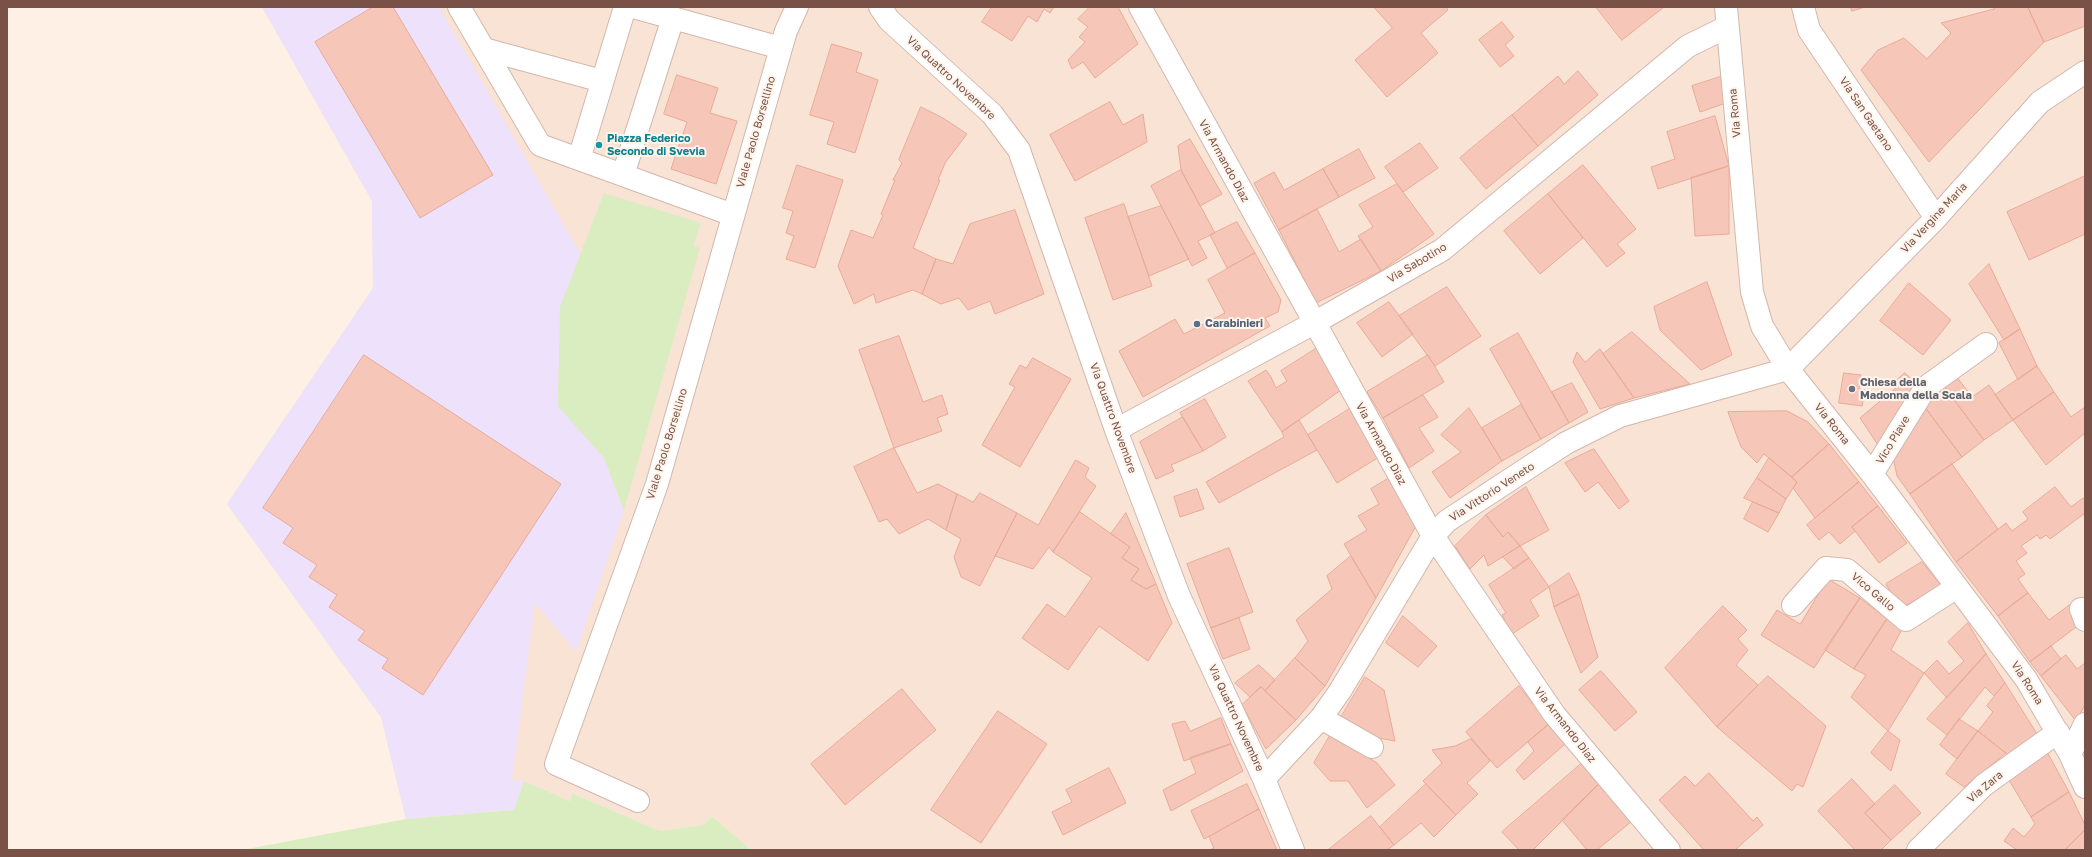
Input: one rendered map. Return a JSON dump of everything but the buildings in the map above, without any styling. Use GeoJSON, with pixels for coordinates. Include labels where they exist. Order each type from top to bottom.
{"type":"FeatureCollection","features":[{"type":"Feature","properties":{"kind":"street"},"geometry":{"type":"LineString","coordinates":[[459,7],[540,145],[733,215]]}},
{"type":"Feature","properties":{"kind":"street"},"geometry":{"type":"LineString","coordinates":[[579,159],[625,7]]}},
{"type":"Feature","properties":{"kind":"street"},"geometry":{"type":"LineString","coordinates":[[633,7],[673,18],[783,39]]}},
{"type":"Feature","properties":{"kind":"street"},"geometry":{"type":"LineString","coordinates":[[783,39],[788,7]]}},
{"type":"Feature","properties":{"kind":"street"},"geometry":{"type":"LineString","coordinates":[[783,39],[797,7]]}},
{"type":"Feature","properties":{"kind":"street","name":"Via Quattro Novembre"},"geometry":{"type":"LineString","coordinates":[[865,7],[885,14],[992,114],[1019,150],[1116,430],[1179,596],[1264,779],[1293,850]]}},
{"type":"Feature","properties":{"kind":"street","name":"Via Armando Diaz"},"geometry":{"type":"LineString","coordinates":[[1140,7],[1433,536],[1554,714],[1669,850]]}},
{"type":"Feature","properties":{"kind":"street","name":"Via San Gaetano"},"geometry":{"type":"LineString","coordinates":[[1803,7],[1809,30],[1936,218]]}},
{"type":"Feature","properties":{"kind":"street","name":"Via Sabotino"},"geometry":{"type":"LineString","coordinates":[[1116,430],[1314,323],[1442,250],[1688,46],[1727,17]]}},
{"type":"Feature","properties":{"kind":"street","name":"Via Roma"},"geometry":{"type":"LineString","coordinates":[[1727,17],[1752,292],[1762,326],[1788,369],[1872,474],[2026,679],[2058,732],[2085,787]]}},
{"type":"Feature","properties":{"kind":"street"},"geometry":{"type":"LineString","coordinates":[[623,175],[673,18]]}},
{"type":"Feature","properties":{"kind":"street","name":"Viale Paolo Borsellino"},"geometry":{"type":"LineString","coordinates":[[638,801],[556,764],[657,484],[783,39]]}},
{"type":"Feature","properties":{"kind":"street"},"geometry":{"type":"LineString","coordinates":[[484,49],[602,81]]}},
{"type":"Feature","properties":{"kind":"street","name":"Via Vergine Maria"},"geometry":{"type":"LineString","coordinates":[[1788,369],[1936,218],[2040,102],[2085,72]]}},
{"type":"Feature","properties":{"kind":"street","name":"Vico Piave"},"geometry":{"type":"LineString","coordinates":[[1872,474],[1926,387],[1986,344]]}},
{"type":"Feature","properties":{"kind":"street","name":"Via Vittorio Veneto"},"geometry":{"type":"LineString","coordinates":[[1264,779],[1321,718],[1340,691],[1433,536],[1447,521],[1566,443],[1620,416],[1788,369]]}},
{"type":"Feature","properties":{"kind":"street","name":"Vico Gallo"},"geometry":{"type":"LineString","coordinates":[[1793,605],[1826,568],[1847,570],[1906,620],[1957,587]]}},
{"type":"Feature","properties":{"kind":"street"},"geometry":{"type":"LineString","coordinates":[[1321,718],[1372,747]]}},
{"type":"Feature","properties":{"kind":"street"},"geometry":{"type":"LineString","coordinates":[[2070,754],[2085,724]]}},
{"type":"Feature","properties":{"kind":"street","name":"Via Zara"},"geometry":{"type":"LineString","coordinates":[[1918,850],[1984,785],[2058,732]]}},
{"type":"Feature","properties":{"kind":"shaded area"},"geometry":{"type":"Polygon","coordinates":[[[262,7],[2085,7],[2085,850],[751,850],[712,816],[703,825],[660,831],[572,793],[570,801],[524,781],[406,819],[381,717],[227,504],[373,288],[372,201],[262,7]]]}},
{"type":"Feature","properties":{"kind":"shaded area"},"geometry":{"type":"Polygon","coordinates":[[[262,7],[439,7],[581,255],[560,307],[558,406],[604,458],[624,510],[576,652],[535,603],[512,779],[524,781],[514,810],[406,819],[381,717],[227,504],[373,288],[372,201],[262,7]]]}},
{"type":"Feature","properties":{"kind":"green space"},"geometry":{"type":"Polygon","coordinates":[[[604,193],[701,223],[693,246],[700,248],[624,510],[604,458],[558,406],[560,307],[604,193]]]}},
{"type":"Feature","properties":{"kind":"green space"},"geometry":{"type":"Polygon","coordinates":[[[524,781],[570,801],[572,793],[660,831],[703,825],[712,816],[751,850],[242,850],[406,819],[514,810],[524,781]]]}},
{"type":"Feature","properties":{"kind":"place","name":"Piazza Federico Secondo di Svevia"},"geometry":{"type":"Point","coordinates":[599,145]}},
{"type":"Feature","properties":{"kind":"place","name":"Carabinieri"},"geometry":{"type":"Point","coordinates":[1197,324]}},
{"type":"Feature","properties":{"kind":"place","name":"Chiesa della Madonna della Scala"},"geometry":{"type":"Point","coordinates":[1852,389]}}]}
